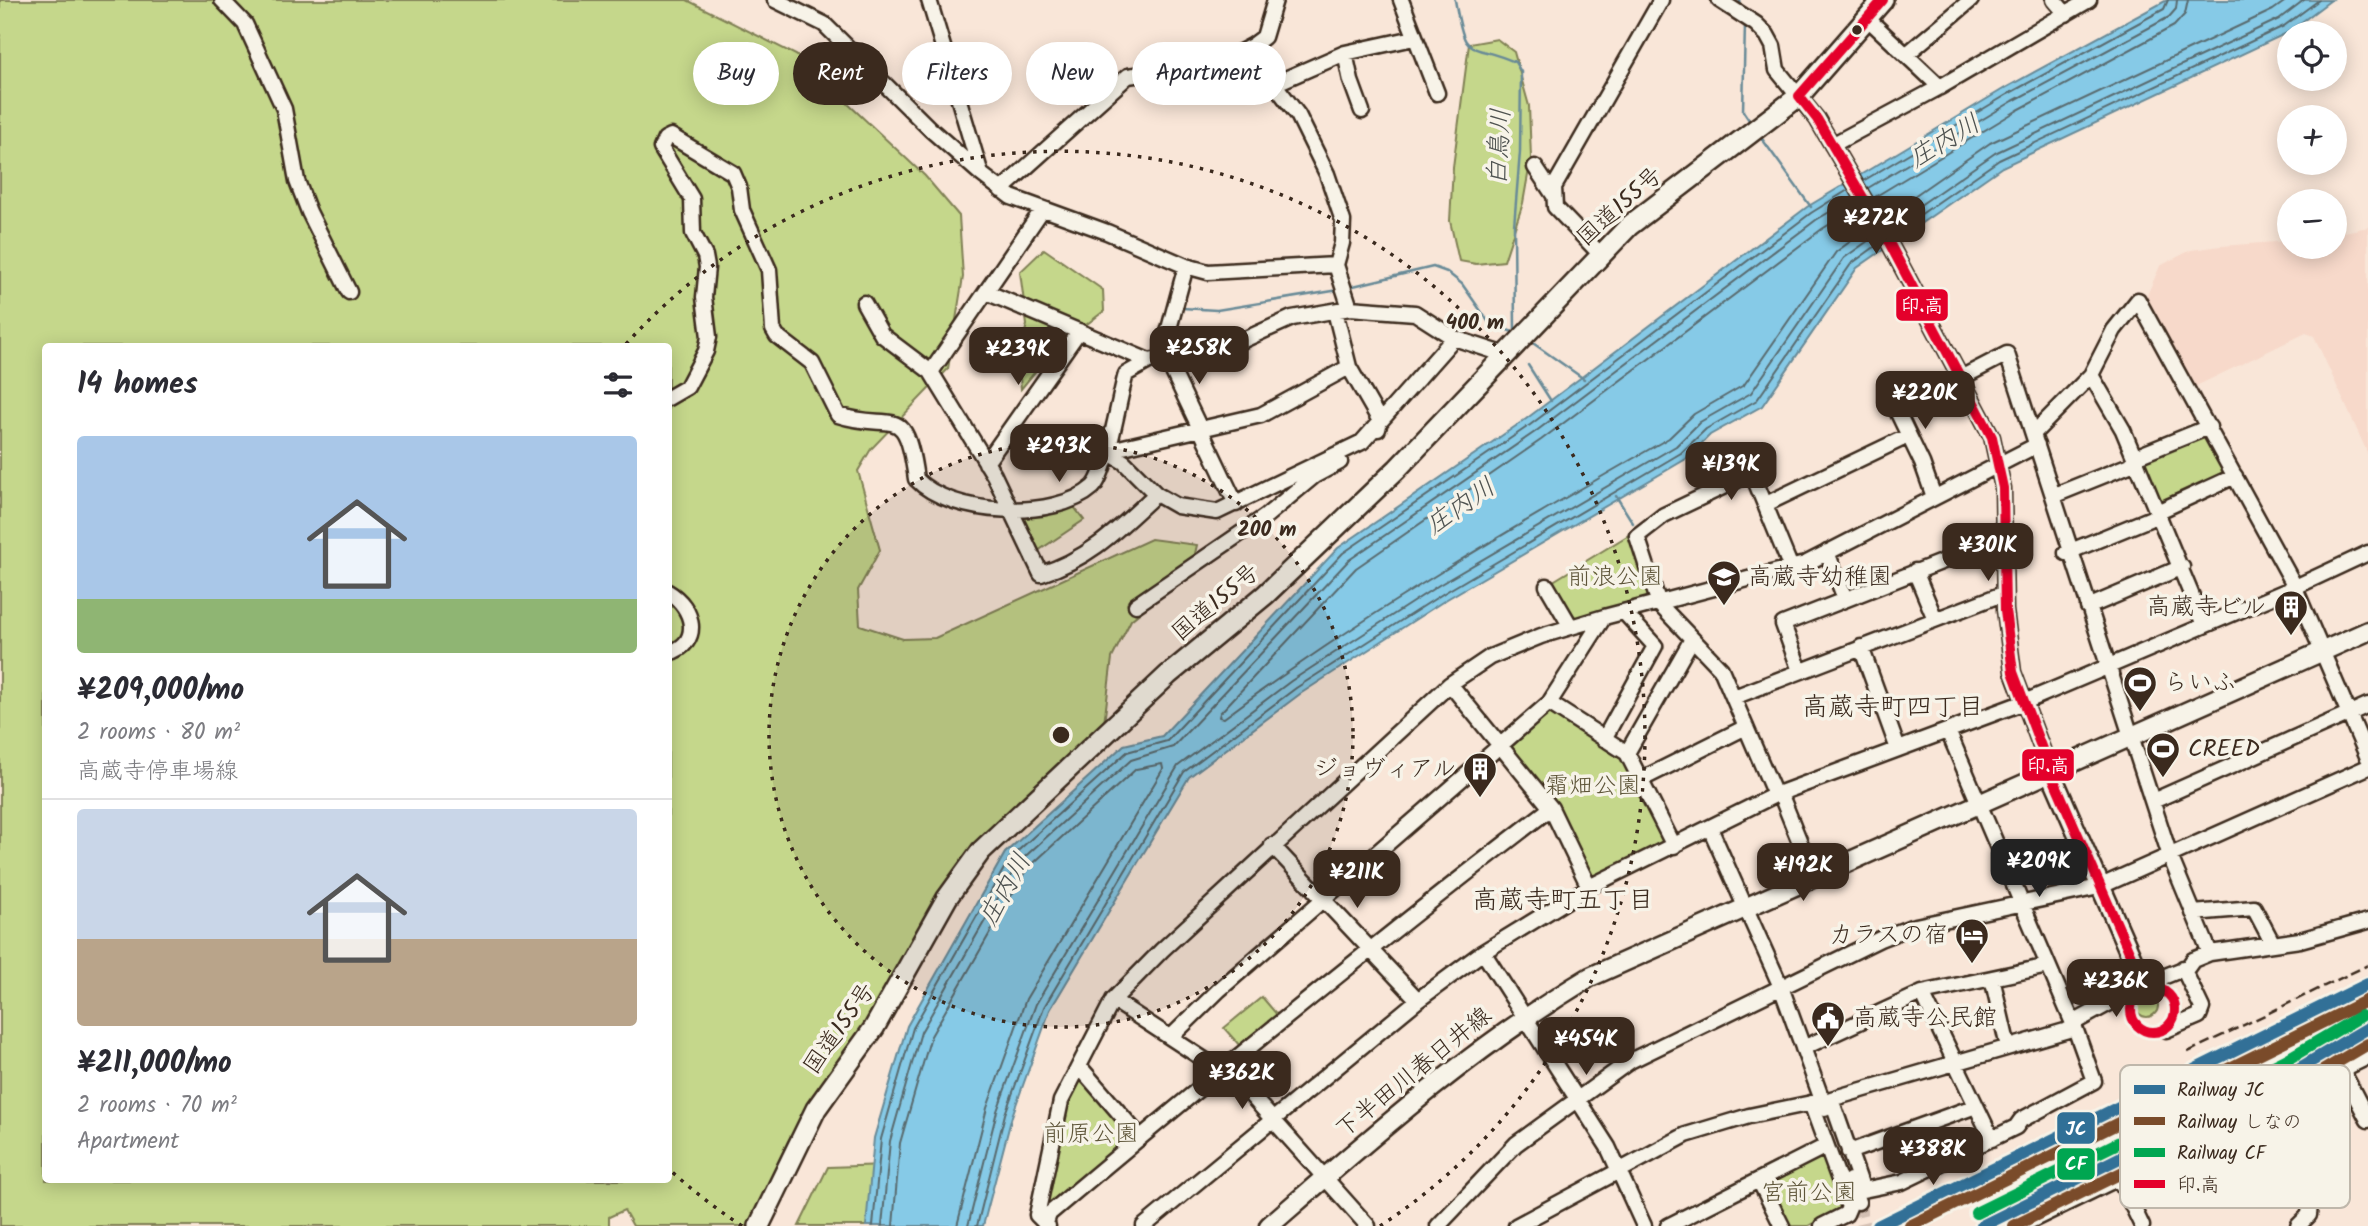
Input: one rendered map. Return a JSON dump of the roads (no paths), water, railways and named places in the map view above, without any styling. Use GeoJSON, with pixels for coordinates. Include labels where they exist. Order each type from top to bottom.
{"type":"FeatureCollection","features":[{"type":"Feature","properties":{"kind":"highway","name":"国道155号"},"geometry":{"type":"LineString","coordinates":[[759,1226],[816,1109],[874,1028],[947,898],[981,850],[1149,693],[1265,595],[1396,469],[1601,255],[1657,203],[1799,96],[1882,0]]}},
{"type":"Feature","properties":{"kind":"main road","name":"下半田川春日井線"},"geometry":{"type":"LineString","coordinates":[[1269,1226],[1454,1068],[1525,1016],[1590,977],[2368,631]]}},
{"type":"Feature","properties":{"kind":"main road"},"geometry":{"type":"LineString","coordinates":[[2051,773],[2144,987]]}},
{"type":"Feature","properties":{"kind":"street"},"geometry":{"type":"LineString","coordinates":[[222,0],[245,24],[284,109],[297,181],[309,212],[349,292]]}},
{"type":"Feature","properties":{"kind":"street"},"geometry":{"type":"LineString","coordinates":[[775,0],[824,24],[930,129],[981,174],[1001,190],[1042,210],[1107,232],[1186,266],[1208,272],[1339,272]]}},
{"type":"Feature","properties":{"kind":"street"},"geometry":{"type":"LineString","coordinates":[[929,0],[981,174]]}},
{"type":"Feature","properties":{"kind":"street"},"geometry":{"type":"LineString","coordinates":[[1257,42],[1264,37],[1275,0]]}},
{"type":"Feature","properties":{"kind":"street"},"geometry":{"type":"LineString","coordinates":[[1401,0],[1437,93]]}},
{"type":"Feature","properties":{"kind":"street"},"geometry":{"type":"LineString","coordinates":[[1601,255],[1555,207],[1554,187],[1661,0]]}},
{"type":"Feature","properties":{"kind":"street"},"geometry":{"type":"LineString","coordinates":[[1908,54],[1971,0]]}},
{"type":"Feature","properties":{"kind":"street"},"geometry":{"type":"LineString","coordinates":[[2054,0],[2066,15]]}},
{"type":"Feature","properties":{"kind":"street"},"geometry":{"type":"LineString","coordinates":[[1832,145],[1940,87],[2089,0]]}},
{"type":"Feature","properties":{"kind":"street"},"geometry":{"type":"LineString","coordinates":[[1723,2],[1756,24],[1773,46],[1777,70],[1817,118],[1988,428],[2000,463],[2006,610],[2013,672],[2022,703],[2051,773]]}},
{"type":"Feature","properties":{"kind":"street"},"geometry":{"type":"LineString","coordinates":[[1868,19],[1940,87]]}},
{"type":"Feature","properties":{"kind":"street"},"geometry":{"type":"LineString","coordinates":[[1286,79],[1345,53],[1414,38]]}},
{"type":"Feature","properties":{"kind":"street"},"geometry":{"type":"LineString","coordinates":[[1345,53],[1351,81],[1362,111]]}},
{"type":"Feature","properties":{"kind":"street"},"geometry":{"type":"LineString","coordinates":[[1001,190],[1128,76],[1132,75]]}},
{"type":"Feature","properties":{"kind":"street"},"geometry":{"type":"LineString","coordinates":[[1136,605],[1266,516],[1314,477],[1365,447],[1377,432],[1380,421],[1349,367],[1339,272],[1344,233],[1340,209],[1306,130],[1286,101]]}},
{"type":"Feature","properties":{"kind":"street"},"geometry":{"type":"LineString","coordinates":[[672,396],[687,387],[695,377],[709,337],[704,297],[708,267],[693,233],[692,199],[661,148],[665,139],[671,136],[733,173],[739,187],[741,210],[769,270],[773,329],[777,336],[812,363],[838,415],[850,419],[887,420],[902,428],[909,441],[916,480],[922,486],[967,506],[1047,508],[1093,487],[1103,472],[1126,374],[1164,356],[1238,342],[1292,318],[1344,306],[1415,313],[1454,338],[1506,355]]}},
{"type":"Feature","properties":{"kind":"street"},"geometry":{"type":"LineString","coordinates":[[1535,167],[1553,194]]}},
{"type":"Feature","properties":{"kind":"street"},"geometry":{"type":"LineString","coordinates":[[931,372],[1042,210]]}},
{"type":"Feature","properties":{"kind":"street"},"geometry":{"type":"LineString","coordinates":[[1186,266],[1163,351],[1164,356],[1236,503]]}},
{"type":"Feature","properties":{"kind":"street"},"geometry":{"type":"LineString","coordinates":[[986,292],[1149,361]]}},
{"type":"Feature","properties":{"kind":"street"},"geometry":{"type":"LineString","coordinates":[[1046,1225],[1037,1215],[1061,1101],[1114,1000],[1272,845],[1450,684],[1490,657],[1572,627],[1791,568],[2000,463],[2035,440],[2091,376],[2114,330],[2138,300],[2292,581],[2320,653],[2368,758]]}},
{"type":"Feature","properties":{"kind":"street"},"geometry":{"type":"LineString","coordinates":[[864,303],[882,335],[931,372],[1011,508],[1041,575],[1065,566],[1098,548],[1156,494]]}},
{"type":"Feature","properties":{"kind":"street"},"geometry":{"type":"LineString","coordinates":[[986,463],[1079,331]]}},
{"type":"Feature","properties":{"kind":"street"},"geometry":{"type":"LineString","coordinates":[[1106,451],[1124,462],[1156,494],[1177,506],[1217,512],[1362,442],[1454,338]]}},
{"type":"Feature","properties":{"kind":"street"},"geometry":{"type":"LineString","coordinates":[[1934,497],[1922,464],[1896,411],[1962,380],[2007,354],[2055,495],[2069,552],[2109,665],[2170,856],[2210,953]]}},
{"type":"Feature","properties":{"kind":"street"},"geometry":{"type":"LineString","coordinates":[[1106,451],[1261,415],[1349,367]]}},
{"type":"Feature","properties":{"kind":"street"},"geometry":{"type":"LineString","coordinates":[[2091,376],[2107,399],[2136,459],[2204,625]]}},
{"type":"Feature","properties":{"kind":"street"},"geometry":{"type":"LineString","coordinates":[[2055,495],[2209,427]]}},
{"type":"Feature","properties":{"kind":"street"},"geometry":{"type":"LineString","coordinates":[[1766,504],[1908,436]]}},
{"type":"Feature","properties":{"kind":"street"},"geometry":{"type":"LineString","coordinates":[[1791,568],[1752,473],[1664,515],[1637,536],[1659,604],[1721,669],[1814,877]]}},
{"type":"Feature","properties":{"kind":"street"},"geometry":{"type":"LineString","coordinates":[[2069,552],[2158,514],[2235,476]]}},
{"type":"Feature","properties":{"kind":"street"},"geometry":{"type":"LineString","coordinates":[[1800,671],[1783,624],[2005,537]]}},
{"type":"Feature","properties":{"kind":"street"},"geometry":{"type":"LineString","coordinates":[[1827,552],[1845,599]]}},
{"type":"Feature","properties":{"kind":"street"},"geometry":{"type":"LineString","coordinates":[[1144,1226],[1418,1000],[1483,952],[1590,887],[1777,794],[2022,703],[2293,588],[2368,553]]}},
{"type":"Feature","properties":{"kind":"street"},"geometry":{"type":"LineString","coordinates":[[2088,607],[2182,567]]}},
{"type":"Feature","properties":{"kind":"street"},"geometry":{"type":"LineString","coordinates":[[1915,571],[1935,619]]}},
{"type":"Feature","properties":{"kind":"street"},"geometry":{"type":"LineString","coordinates":[[1548,586],[1572,627]]}},
{"type":"Feature","properties":{"kind":"street"},"geometry":{"type":"LineString","coordinates":[[672,595],[683,603],[691,617],[691,632],[683,645],[672,651]]}},
{"type":"Feature","properties":{"kind":"street"},"geometry":{"type":"LineString","coordinates":[[1734,697],[1997,596]]}},
{"type":"Feature","properties":{"kind":"street"},"geometry":{"type":"LineString","coordinates":[[1604,739],[1655,646],[1624,612]]}},
{"type":"Feature","properties":{"kind":"street"},"geometry":{"type":"LineString","coordinates":[[1171,1037],[1219,990],[1549,704],[1604,617]]}},
{"type":"Feature","properties":{"kind":"street"},"geometry":{"type":"LineString","coordinates":[[1627,753],[1692,639]]}},
{"type":"Feature","properties":{"kind":"street"},"geometry":{"type":"LineString","coordinates":[[1861,647],[1898,748]]}},
{"type":"Feature","properties":{"kind":"street"},"geometry":{"type":"LineString","coordinates":[[1450,684],[1551,808],[1590,887]]}},
{"type":"Feature","properties":{"kind":"street"},"geometry":{"type":"LineString","coordinates":[[1549,704],[1627,753],[1674,846]]}},
{"type":"Feature","properties":{"kind":"street"},"geometry":{"type":"LineString","coordinates":[[2153,801],[2368,705]]}},
{"type":"Feature","properties":{"kind":"street"},"geometry":{"type":"LineString","coordinates":[[1642,779],[1746,727]]}},
{"type":"Feature","properties":{"kind":"street"},"geometry":{"type":"LineString","coordinates":[[1822,1101],[1849,1152],[1863,1190],[1902,1182],[1992,1139],[2094,1081],[2074,1026],[1948,731]]}},
{"type":"Feature","properties":{"kind":"street"},"geometry":{"type":"LineString","coordinates":[[1438,1226],[1516,1144],[1630,1061],[1911,927],[2099,887],[2368,768]]}},
{"type":"Feature","properties":{"kind":"street"},"geometry":{"type":"LineString","coordinates":[[1046,1225],[1049,1214],[1220,1070],[1368,948],[1551,808]]}},
{"type":"Feature","properties":{"kind":"street"},"geometry":{"type":"LineString","coordinates":[[1710,828],[1781,987],[1857,1202]]}},
{"type":"Feature","properties":{"kind":"street"},"geometry":{"type":"LineString","coordinates":[[1272,845],[1418,1000]]}},
{"type":"Feature","properties":{"kind":"street"},"geometry":{"type":"LineString","coordinates":[[2193,912],[2254,908],[2273,944]]}},
{"type":"Feature","properties":{"kind":"street"},"geometry":{"type":"LineString","coordinates":[[1516,1226],[1686,1135],[1749,1116],[1822,1101],[2074,1026],[2210,953],[2300,940],[2368,921]]}},
{"type":"Feature","properties":{"kind":"street"},"geometry":{"type":"LineString","coordinates":[[1483,952],[1578,1097],[1620,1169],[1644,1226]]}},
{"type":"Feature","properties":{"kind":"street"},"geometry":{"type":"LineString","coordinates":[[1803,1048],[1922,993],[2048,966]]}},
{"type":"Feature","properties":{"kind":"street"},"geometry":{"type":"LineString","coordinates":[[2166,1030],[2199,1016],[2202,1008],[2183,968]]}},
{"type":"Feature","properties":{"kind":"street"},"geometry":{"type":"LineString","coordinates":[[1993,978],[2008,1047]]}},
{"type":"Feature","properties":{"kind":"street"},"geometry":{"type":"LineString","coordinates":[[1922,993],[1992,1139]]}},
{"type":"Feature","properties":{"kind":"street"},"geometry":{"type":"LineString","coordinates":[[1114,1000],[1220,1070],[1275,1119],[1368,1226]]}},
{"type":"Feature","properties":{"kind":"street"},"geometry":{"type":"LineString","coordinates":[[2350,1066],[2368,1057]]}},
{"type":"Feature","properties":{"kind":"street"},"geometry":{"type":"LineString","coordinates":[[1079,1066],[1140,1137]]}},
{"type":"Feature","properties":{"kind":"street"},"geometry":{"type":"LineString","coordinates":[[2350,1085],[2368,1120]]}},
{"type":"Feature","properties":{"kind":"street"},"geometry":{"type":"LineString","coordinates":[[1822,1101],[1826,1146],[1849,1207],[1846,1214],[1822,1226]]}},
{"type":"Feature","properties":{"kind":"street"},"geometry":{"type":"LineString","coordinates":[[1849,1152],[1976,1106]]}},
{"type":"Feature","properties":{"kind":"street"},"geometry":{"type":"LineString","coordinates":[[1668,1226],[1826,1146]]}},
{"type":"Feature","properties":{"kind":"street"},"geometry":{"type":"LineString","coordinates":[[1759,1180],[1782,1226]]}},
{"type":"Feature","properties":{"kind":"street"},"geometry":{"type":"LineString","coordinates":[[2020,1226],[2042,1221],[2120,1180]]}},
{"type":"Feature","properties":{"kind":"street"},"geometry":{"type":"LineString","coordinates":[[2133,1208],[2142,1226]]}},
{"type":"Feature","properties":{"kind":"street"},"geometry":{"type":"LineString","coordinates":[[2298,1226],[2309,1215],[2310,1208]]}},
{"type":"Feature","properties":{"kind":"water","name":"庄内川"},"geometry":{"type":"Polygon","coordinates":[[[2167,0],[2331,0],[2303,21],[2277,21],[2277,38],[2002,167],[1857,268],[1762,406],[1710,435],[1686,459],[1447,599],[1300,694],[1189,777],[1050,1010],[1012,1116],[983,1226],[866,1226],[874,1138],[907,1026],[1005,853],[1124,745],[1162,736],[1338,548],[1526,419],[1807,207],[2005,88],[2167,0]]]}},
{"type":"Feature","properties":{"kind":"waterway","name":"白鳥川"},"geometry":{"type":"LineString","coordinates":[[1455,0],[1466,41],[1477,50],[1515,62],[1521,72],[1520,152],[1514,226],[1515,332]]}},
{"type":"Feature","properties":{"kind":"waterway"},"geometry":{"type":"LineString","coordinates":[[1740,0],[1741,8]]}},
{"type":"Feature","properties":{"kind":"waterway"},"geometry":{"type":"LineString","coordinates":[[1745,24],[1743,111],[1749,120]]}},
{"type":"Feature","properties":{"kind":"waterway"},"geometry":{"type":"LineString","coordinates":[[1760,136],[1811,207]]}},
{"type":"Feature","properties":{"kind":"waterway"},"geometry":{"type":"LineString","coordinates":[[1349,287],[1433,267],[1447,272],[1462,284],[1490,324],[1513,332]]}},
{"type":"Feature","properties":{"kind":"waterway"},"geometry":{"type":"LineString","coordinates":[[1182,308],[1217,310],[1339,290]]}},
{"type":"Feature","properties":{"kind":"waterway","name":"白鳥川"},"geometry":{"type":"LineString","coordinates":[[1530,341],[1584,379]]}},
{"type":"Feature","properties":{"kind":"waterway"},"geometry":{"type":"LineString","coordinates":[[1528,365],[1551,401]]}},
{"type":"Feature","properties":{"kind":"waterway"},"geometry":{"type":"LineString","coordinates":[[1616,496],[1633,523]]}},
{"type":"Feature","properties":{"kind":"tunnel"},"geometry":{"type":"LineString","coordinates":[[1858,1202],[1864,1226]]}},
{"type":"Feature","properties":{"kind":"railway"},"geometry":{"type":"LineString","coordinates":[[2188,1052],[2368,965]]}},
{"type":"Feature","properties":{"kind":"rail line","name":"JC"},"geometry":{"type":"LineString","coordinates":[[2204,1065],[2368,984]]}},
{"type":"Feature","properties":{"kind":"rail line","name":"しなの"},"geometry":{"type":"LineString","coordinates":[[2236,1065],[2368,1000]]}},
{"type":"Feature","properties":{"kind":"rail line","name":"CF"},"geometry":{"type":"LineString","coordinates":[[2276,1065],[2361,1016]]}},
{"type":"Feature","properties":{"kind":"rail line","name":"JC"},"geometry":{"type":"LineString","coordinates":[[2305,1065],[2368,1028]]}},
{"type":"Feature","properties":{"kind":"rail line","name":"しなの"},"geometry":{"type":"LineString","coordinates":[[2333,1065],[2368,1044]]}},
{"type":"Feature","properties":{"kind":"rail line","name":"JC"},"geometry":{"type":"LineString","coordinates":[[1878,1226],[2120,1106]]}},
{"type":"Feature","properties":{"kind":"rail line","name":"しなの"},"geometry":{"type":"LineString","coordinates":[[1910,1226],[2120,1122]]}},
{"type":"Feature","properties":{"kind":"rail line","name":"CF"},"geometry":{"type":"LineString","coordinates":[[1976,1213],[2120,1142]]}},
{"type":"Feature","properties":{"kind":"rail line","name":"JC"},"geometry":{"type":"LineString","coordinates":[[1982,1226],[2120,1158]]}},
{"type":"Feature","properties":{"kind":"rail line","name":"しなの"},"geometry":{"type":"LineString","coordinates":[[2014,1226],[2120,1174]]}},
{"type":"Feature","properties":{"kind":"place","name":"高蔵寺幼稚園"},"geometry":{"type":"Point","coordinates":[1724,607]}},
{"type":"Feature","properties":{"kind":"place","name":"高蔵寺ビル"},"geometry":{"type":"Point","coordinates":[2291,637]}},
{"type":"Feature","properties":{"kind":"place","name":"らいふ"},"geometry":{"type":"Point","coordinates":[2140,713]}},
{"type":"Feature","properties":{"kind":"place","name":"CREED"},"geometry":{"type":"Point","coordinates":[2163,779]}},
{"type":"Feature","properties":{"kind":"place","name":"ジョヴィアル"},"geometry":{"type":"Point","coordinates":[1480,799]}},
{"type":"Feature","properties":{"kind":"place","name":"カラスの宿"},"geometry":{"type":"Point","coordinates":[1972,965]}},
{"type":"Feature","properties":{"kind":"place","name":"高蔵寺公民館"},"geometry":{"type":"Point","coordinates":[1828,1048]}},
{"type":"Feature","properties":{"kind":"district","name":"高蔵寺町四丁目"},"geometry":{"type":"Point","coordinates":[1893,708]}},
{"type":"Feature","properties":{"kind":"district","name":"高蔵寺町五丁目"},"geometry":{"type":"Point","coordinates":[1563,901]}},
{"type":"Feature","properties":{"kind":"park label","name":"前浪公園"},"geometry":{"type":"Point","coordinates":[1615,577]}},
{"type":"Feature","properties":{"kind":"park label","name":"霜畑公園"},"geometry":{"type":"Point","coordinates":[1593,786]}},
{"type":"Feature","properties":{"kind":"park label","name":"前原公園"},"geometry":{"type":"Point","coordinates":[1091,1134]}},
{"type":"Feature","properties":{"kind":"park label","name":"宮前公園"},"geometry":{"type":"Point","coordinates":[1809,1193]}}]}
